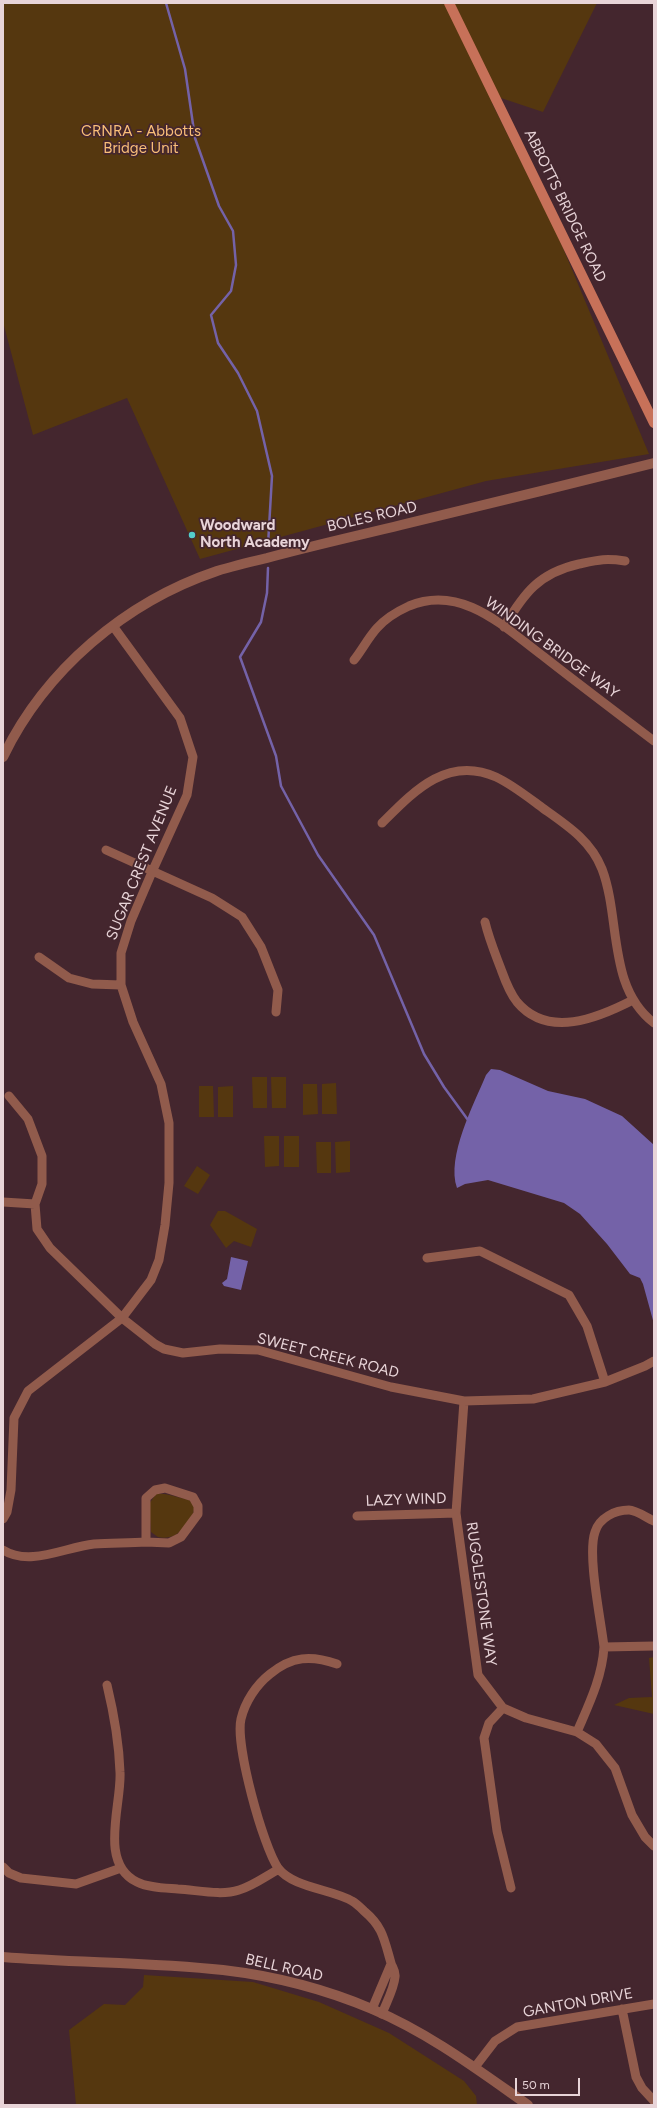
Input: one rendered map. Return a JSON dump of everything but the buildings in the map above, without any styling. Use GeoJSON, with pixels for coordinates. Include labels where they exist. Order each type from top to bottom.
{"type":"FeatureCollection","features":[{"type":"Feature","properties":{"kind":"main road","name":"ABBOTTS BRIDGE ROAD"},"geometry":{"type":"LineString","coordinates":[[449,3],[654,423]]}},
{"type":"Feature","properties":{"kind":"street","name":"BOLES ROAD"},"geometry":{"type":"LineString","coordinates":[[3,757],[30,710],[54,680],[80,652],[113,626],[142,606],[175,588],[217,571],[654,463]]}},
{"type":"Feature","properties":{"kind":"street"},"geometry":{"type":"LineString","coordinates":[[504,627],[517,605],[541,579],[560,569],[605,558],[625,561]]}},
{"type":"Feature","properties":{"kind":"street","name":"WINDING BRIDGE WAY"},"geometry":{"type":"LineString","coordinates":[[354,660],[377,628],[398,611],[419,602],[438,599],[456,600],[475,608],[504,627],[654,741]]}},
{"type":"Feature","properties":{"kind":"street","name":"SUGAR CREST AVENUE"},"geometry":{"type":"LineString","coordinates":[[3,1519],[7,1512],[11,1490],[14,1418],[28,1391],[122,1318],[151,1280],[159,1260],[165,1218],[170,1145],[169,1123],[161,1084],[133,1022],[121,985],[121,953],[131,921],[187,795],[193,757],[180,718],[113,626]]}},
{"type":"Feature","properties":{"kind":"street"},"geometry":{"type":"LineString","coordinates":[[382,824],[413,792],[433,778],[456,772],[477,772],[496,777],[569,827],[591,849],[601,868],[608,890],[624,983],[632,1000],[654,1023]]}},
{"type":"Feature","properties":{"kind":"street"},"geometry":{"type":"LineString","coordinates":[[106,850],[212,898],[242,917],[261,947],[278,990],[276,1012]]}},
{"type":"Feature","properties":{"kind":"street"},"geometry":{"type":"LineString","coordinates":[[485,922],[489,939],[509,989],[517,1002],[530,1014],[546,1021],[566,1023],[587,1020],[609,1012],[632,1000]]}},
{"type":"Feature","properties":{"kind":"street"},"geometry":{"type":"LineString","coordinates":[[39,956],[69,978],[92,984],[121,985]]}},
{"type":"Feature","properties":{"kind":"street","name":"SWEET CREEK ROAD"},"geometry":{"type":"LineString","coordinates":[[9,1096],[28,1118],[42,1156],[42,1184],[35,1204],[37,1229],[50,1248],[122,1318],[155,1344],[164,1349],[183,1353],[220,1349],[258,1350],[391,1387],[464,1401],[533,1399],[604,1382],[644,1366],[654,1360]]}},
{"type":"Feature","properties":{"kind":"street"},"geometry":{"type":"LineString","coordinates":[[3,1202],[35,1204]]}},
{"type":"Feature","properties":{"kind":"street"},"geometry":{"type":"LineString","coordinates":[[427,1258],[480,1251],[569,1295],[587,1326],[604,1382]]}},
{"type":"Feature","properties":{"kind":"street","name":"RUGGLESTONE WAY"},"geometry":{"type":"LineString","coordinates":[[464,1401],[456,1513],[478,1675],[503,1708],[526,1718],[577,1732],[596,1744],[615,1768],[632,1815],[644,1837],[654,1846]]}},
{"type":"Feature","properties":{"kind":"street"},"geometry":{"type":"LineString","coordinates":[[3,1550],[16,1556],[30,1557],[92,1544],[146,1542],[169,1543],[181,1537],[198,1514],[198,1506],[193,1497],[165,1488],[155,1490],[146,1498],[146,1542]]}},
{"type":"Feature","properties":{"kind":"street"},"geometry":{"type":"LineString","coordinates":[[577,1732],[597,1687],[603,1663],[604,1647],[592,1548],[595,1531],[600,1523],[611,1513],[630,1510],[654,1521]]}},
{"type":"Feature","properties":{"kind":"street","name":"LAZY WIND"},"geometry":{"type":"LineString","coordinates":[[357,1516],[456,1513]]}},
{"type":"Feature","properties":{"kind":"street"},"geometry":{"type":"LineString","coordinates":[[604,1647],[654,1646]]}},
{"type":"Feature","properties":{"kind":"street"},"geometry":{"type":"LineString","coordinates":[[337,1664],[320,1658],[300,1658],[278,1667],[261,1681],[250,1696],[240,1720],[241,1741],[249,1783],[266,1844],[279,1869],[299,1883],[352,1901],[376,1921],[385,1939],[395,1977],[382,2014]]}},
{"type":"Feature","properties":{"kind":"street"},"geometry":{"type":"LineString","coordinates":[[107,1685],[116,1728],[120,1774],[114,1824],[116,1853],[120,1868],[136,1882],[151,1886],[216,1892],[238,1891],[279,1869]]}},
{"type":"Feature","properties":{"kind":"street"},"geometry":{"type":"LineString","coordinates":[[503,1708],[490,1723],[484,1738],[497,1831],[511,1888]]}},
{"type":"Feature","properties":{"kind":"street"},"geometry":{"type":"LineString","coordinates":[[3,1867],[9,1873],[21,1878],[76,1884],[120,1868]]}},
{"type":"Feature","properties":{"kind":"street","name":"BELL ROAD"},"geometry":{"type":"LineString","coordinates":[[3,1957],[225,1970],[288,1982],[372,2009],[432,2039],[476,2067],[528,2105]]}},
{"type":"Feature","properties":{"kind":"street"},"geometry":{"type":"LineString","coordinates":[[372,2009],[391,1964]]}},
{"type":"Feature","properties":{"kind":"street","name":"GANTON DRIVE"},"geometry":{"type":"LineString","coordinates":[[476,2067],[495,2041],[517,2027],[654,2004]]}},
{"type":"Feature","properties":{"kind":"street"},"geometry":{"type":"LineString","coordinates":[[622,2009],[636,2077],[642,2088],[654,2101]]}},
{"type":"Feature","properties":{"kind":"green space","name":"CRNRA - Abbotts Bridge Unit"},"geometry":{"type":"Polygon","coordinates":[[[3,3],[597,3],[543,112],[498,97],[492,103],[558,236],[649,454],[486,481],[200,559],[127,398],[33,435],[3,322],[3,3]]]}},
{"type":"Feature","properties":{"kind":"green space"},"geometry":{"type":"Polygon","coordinates":[[[252,1077],[267,1077],[267,1108],[253,1108],[252,1077]]]}},
{"type":"Feature","properties":{"kind":"green space"},"geometry":{"type":"Polygon","coordinates":[[[271,1077],[286,1077],[286,1108],[272,1108],[271,1077]]]}},
{"type":"Feature","properties":{"kind":"green space"},"geometry":{"type":"Polygon","coordinates":[[[336,1083],[337,1114],[322,1114],[322,1084],[336,1083]]]}},
{"type":"Feature","properties":{"kind":"green space"},"geometry":{"type":"Polygon","coordinates":[[[303,1084],[317,1084],[318,1114],[303,1115],[303,1084]]]}},
{"type":"Feature","properties":{"kind":"green space"},"geometry":{"type":"Polygon","coordinates":[[[199,1086],[213,1086],[214,1117],[199,1117],[199,1086]]]}},
{"type":"Feature","properties":{"kind":"green space"},"geometry":{"type":"Polygon","coordinates":[[[233,1086],[233,1117],[218,1117],[218,1087],[233,1086]]]}},
{"type":"Feature","properties":{"kind":"green space"},"geometry":{"type":"Polygon","coordinates":[[[264,1136],[279,1136],[279,1166],[265,1167],[264,1136]]]}},
{"type":"Feature","properties":{"kind":"green space"},"geometry":{"type":"Polygon","coordinates":[[[284,1136],[299,1136],[299,1167],[284,1167],[284,1136]]]}},
{"type":"Feature","properties":{"kind":"green space"},"geometry":{"type":"Polygon","coordinates":[[[350,1141],[350,1172],[336,1173],[335,1142],[350,1141]]]}},
{"type":"Feature","properties":{"kind":"green space"},"geometry":{"type":"Polygon","coordinates":[[[316,1142],[331,1142],[331,1173],[317,1173],[316,1142]]]}},
{"type":"Feature","properties":{"kind":"green space"},"geometry":{"type":"Polygon","coordinates":[[[197,1166],[210,1175],[198,1194],[184,1186],[197,1166]]]}},
{"type":"Feature","properties":{"kind":"green space"},"geometry":{"type":"Polygon","coordinates":[[[218,1211],[225,1211],[257,1229],[251,1247],[234,1241],[226,1248],[210,1225],[218,1211]]]}},
{"type":"Feature","properties":{"kind":"green space"},"geometry":{"type":"Polygon","coordinates":[[[156,1494],[166,1494],[186,1499],[193,1504],[194,1509],[190,1520],[177,1534],[173,1536],[166,1538],[158,1537],[151,1532],[149,1504],[156,1494]]]}},
{"type":"Feature","properties":{"kind":"green space"},"geometry":{"type":"Polygon","coordinates":[[[654,1657],[654,1714],[614,1705],[629,1698],[652,1697],[649,1658],[654,1657]]]}},
{"type":"Feature","properties":{"kind":"green space"},"geometry":{"type":"Polygon","coordinates":[[[144,1975],[253,1982],[319,2002],[389,2033],[464,2081],[476,2096],[477,2105],[76,2105],[69,2030],[104,2004],[125,2005],[143,1987],[144,1975]]]}},
{"type":"Feature","properties":{"kind":"shaded area"},"geometry":{"type":"Polygon","coordinates":[[[491,1069],[500,1070],[548,1091],[585,1099],[622,1116],[654,1145],[654,1324],[640,1278],[630,1274],[607,1244],[580,1214],[564,1203],[488,1180],[465,1184],[457,1188],[455,1161],[458,1146],[486,1075],[491,1069]]]}},
{"type":"Feature","properties":{"kind":"shaded area"},"geometry":{"type":"Polygon","coordinates":[[[231,1257],[248,1261],[241,1290],[224,1286],[222,1283],[227,1279],[231,1257]]]}},
{"type":"Feature","properties":{"kind":"waterway"},"geometry":{"type":"LineString","coordinates":[[166,3],[185,69],[195,138],[219,206],[233,231],[236,265],[231,291],[211,315],[218,343],[238,373],[257,411],[272,476],[268,545]]}},
{"type":"Feature","properties":{"kind":"waterway"},"geometry":{"type":"LineString","coordinates":[[268,568],[267,593],[261,622],[240,657],[276,756],[281,786],[318,855],[374,935],[424,1054],[444,1087],[468,1120]]}},
{"type":"Feature","properties":{"kind":"place","name":"Woodward North Academy"},"geometry":{"type":"Point","coordinates":[192,535]}}]}
